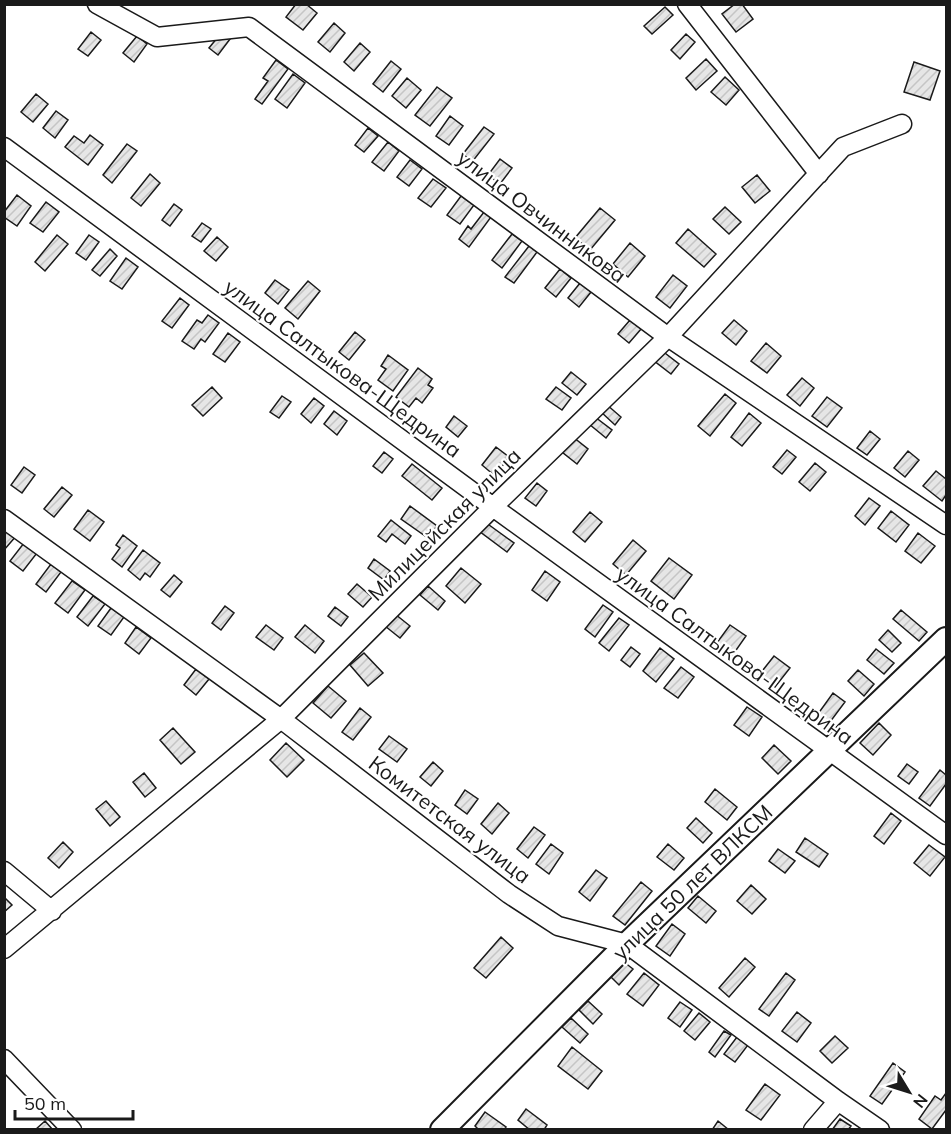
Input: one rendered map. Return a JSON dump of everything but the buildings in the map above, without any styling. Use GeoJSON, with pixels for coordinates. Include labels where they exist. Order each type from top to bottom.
{"type":"FeatureCollection","features":[{"type":"Feature","properties":{"kind":"main road","name":"улица 50 лет ВЛКСМ"},"geometry":{"type":"LineString","coordinates":[[442,1130],[627,944],[946,639]]}},
{"type":"Feature","properties":{"kind":"street","name":"улица Овчинникова"},"geometry":{"type":"LineString","coordinates":[[97,4],[157,37],[249,27],[668,337],[946,525]]}},
{"type":"Feature","properties":{"kind":"street"},"geometry":{"type":"LineString","coordinates":[[687,4],[819,174]]}},
{"type":"Feature","properties":{"kind":"street","name":"Милицейская улица"},"geometry":{"type":"LineString","coordinates":[[4,950],[280,719],[668,337],[843,147],[902,124]]}},
{"type":"Feature","properties":{"kind":"street","name":"улица Салтыкова-Щедрина"},"geometry":{"type":"LineString","coordinates":[[4,147],[493,507],[946,836]]}},
{"type":"Feature","properties":{"kind":"street","name":"Комитетская улица"},"geometry":{"type":"LineString","coordinates":[[4,519],[280,719],[509,894],[558,926],[627,944],[880,1130]]}},
{"type":"Feature","properties":{"kind":"street"},"geometry":{"type":"LineString","coordinates":[[4,871],[52,911]]}},
{"type":"Feature","properties":{"kind":"street"},"geometry":{"type":"LineString","coordinates":[[4,1059],[72,1130]]}},
{"type":"Feature","properties":{"kind":"street"},"geometry":{"type":"LineString","coordinates":[[813,1130],[838,1101]]}}]}
